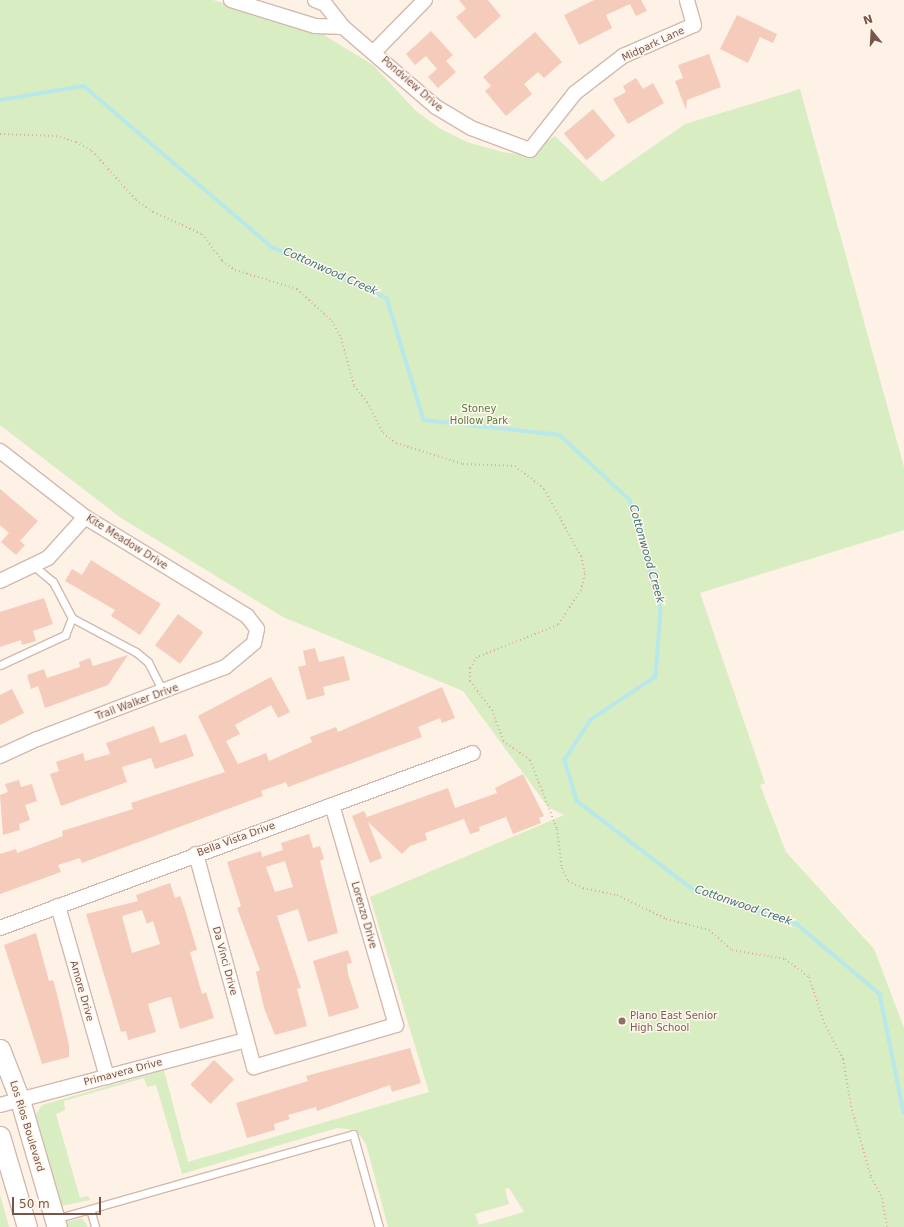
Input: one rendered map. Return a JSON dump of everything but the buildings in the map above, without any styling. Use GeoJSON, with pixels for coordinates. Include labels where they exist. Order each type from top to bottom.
{"type":"FeatureCollection","features":[{"type":"Feature","properties":{"kind":"main road","name":"Los Rios Boulevard"},"geometry":{"type":"LineString","coordinates":[[0,1049],[20,1100],[56,1223]]}},
{"type":"Feature","properties":{"kind":"main road"},"geometry":{"type":"LineString","coordinates":[[0,1136],[27,1227]]}},
{"type":"Feature","properties":{"kind":"street"},"geometry":{"type":"LineString","coordinates":[[231,0],[315,26],[343,27]]}},
{"type":"Feature","properties":{"kind":"street","name":"Pondview Drive"},"geometry":{"type":"LineString","coordinates":[[315,0],[325,4],[343,27],[374,52],[436,108],[471,128],[530,150]]}},
{"type":"Feature","properties":{"kind":"street"},"geometry":{"type":"LineString","coordinates":[[374,52],[425,0]]}},
{"type":"Feature","properties":{"kind":"street","name":"Midpark Lane"},"geometry":{"type":"LineString","coordinates":[[530,150],[575,93],[623,56],[694,25],[687,0]]}},
{"type":"Feature","properties":{"kind":"street","name":"Kite Meadow Drive"},"geometry":{"type":"LineString","coordinates":[[0,451],[85,516],[247,616],[257,629]]}},
{"type":"Feature","properties":{"kind":"street"},"geometry":{"type":"LineString","coordinates":[[0,581],[35,567],[58,548],[85,516]]}},
{"type":"Feature","properties":{"kind":"street","name":"Trail Walker Drive"},"geometry":{"type":"LineString","coordinates":[[0,756],[37,739],[225,667],[254,643],[257,629]]}},
{"type":"Feature","properties":{"kind":"street","name":"Bella Vista Drive"},"geometry":{"type":"LineString","coordinates":[[0,928],[196,854],[473,753]]}},
{"type":"Feature","properties":{"kind":"street","name":"Lorenzo Drive"},"geometry":{"type":"LineString","coordinates":[[254,1067],[396,1025],[332,804]]}},
{"type":"Feature","properties":{"kind":"street","name":"Da Vinci Drive"},"geometry":{"type":"LineString","coordinates":[[196,854],[254,1067]]}},
{"type":"Feature","properties":{"kind":"street","name":"Amore Drive"},"geometry":{"type":"LineString","coordinates":[[58,906],[107,1077]]}},
{"type":"Feature","properties":{"kind":"street","name":"Primavera Drive"},"geometry":{"type":"LineString","coordinates":[[0,1105],[246,1040]]}},
{"type":"Feature","properties":{"kind":"lane"},"geometry":{"type":"LineString","coordinates":[[35,567],[54,582],[72,618],[136,652],[148,662],[163,692]]}},
{"type":"Feature","properties":{"kind":"lane"},"geometry":{"type":"LineString","coordinates":[[0,665],[66,635],[72,618]]}},
{"type":"Feature","properties":{"kind":"lane"},"geometry":{"type":"LineString","coordinates":[[56,1223],[90,1208],[353,1134],[379,1227]]}},
{"type":"Feature","properties":{"kind":"lane"},"geometry":{"type":"LineString","coordinates":[[90,1208],[95,1227]]}},
{"type":"Feature","properties":{"kind":"path"},"geometry":{"type":"LineString","coordinates":[[0,134],[56,136],[76,142],[92,151],[136,200],[153,212],[202,234],[222,261],[235,270],[297,289],[332,321],[341,338],[354,386],[367,402],[383,433],[396,443],[463,464],[515,466],[544,489],[581,556],[585,574],[582,590],[558,625],[477,657],[470,668],[470,681],[492,710],[503,740],[530,760],[558,829],[562,868],[568,881],[583,888],[616,895],[666,919],[709,930],[732,950],[785,959],[809,977],[824,1023],[843,1059],[851,1106],[871,1177],[882,1198],[887,1227]]}},
{"type":"Feature","properties":{"kind":"green space","name":"Stoney Hollow Park"},"geometry":{"type":"Polygon","coordinates":[[[0,0],[213,0],[314,29],[373,65],[416,111],[439,128],[467,142],[502,152],[526,155],[555,136],[602,182],[685,124],[800,89],[904,467],[904,530],[700,593],[765,783],[760,785],[786,852],[874,949],[904,1028],[904,1227],[388,1227],[366,1144],[356,1130],[337,1128],[182,1174],[156,1085],[147,1087],[144,1078],[64,1101],[65,1110],[56,1114],[80,1198],[88,1196],[90,1200],[61,1206],[35,1116],[42,1105],[164,1070],[188,1162],[429,1092],[370,897],[564,815],[548,807],[463,691],[283,617],[121,518],[0,425],[0,0]],[[509,1188],[505,1189],[509,1204],[475,1214],[479,1225],[524,1212],[509,1188]]]}},
{"type":"Feature","properties":{"kind":"green space"},"geometry":{"type":"Polygon","coordinates":[[[0,1194],[9,1227],[0,1227],[0,1194]]]}},
{"type":"Feature","properties":{"kind":"green space"},"geometry":{"type":"Polygon","coordinates":[[[82,1218],[88,1227],[67,1227],[67,1222],[82,1218]]]}},
{"type":"Feature","properties":{"kind":"waterway","name":"Cottonwood Creek"},"geometry":{"type":"LineString","coordinates":[[0,100],[84,86],[272,247],[387,298],[424,420],[560,435],[630,500],[661,610],[656,677],[591,720],[565,760],[577,801],[695,891],[797,924],[880,994],[904,1113]]}},
{"type":"Feature","properties":{"kind":"place","name":"Plano East Senior High School"},"geometry":{"type":"Point","coordinates":[622,1021]}}]}
